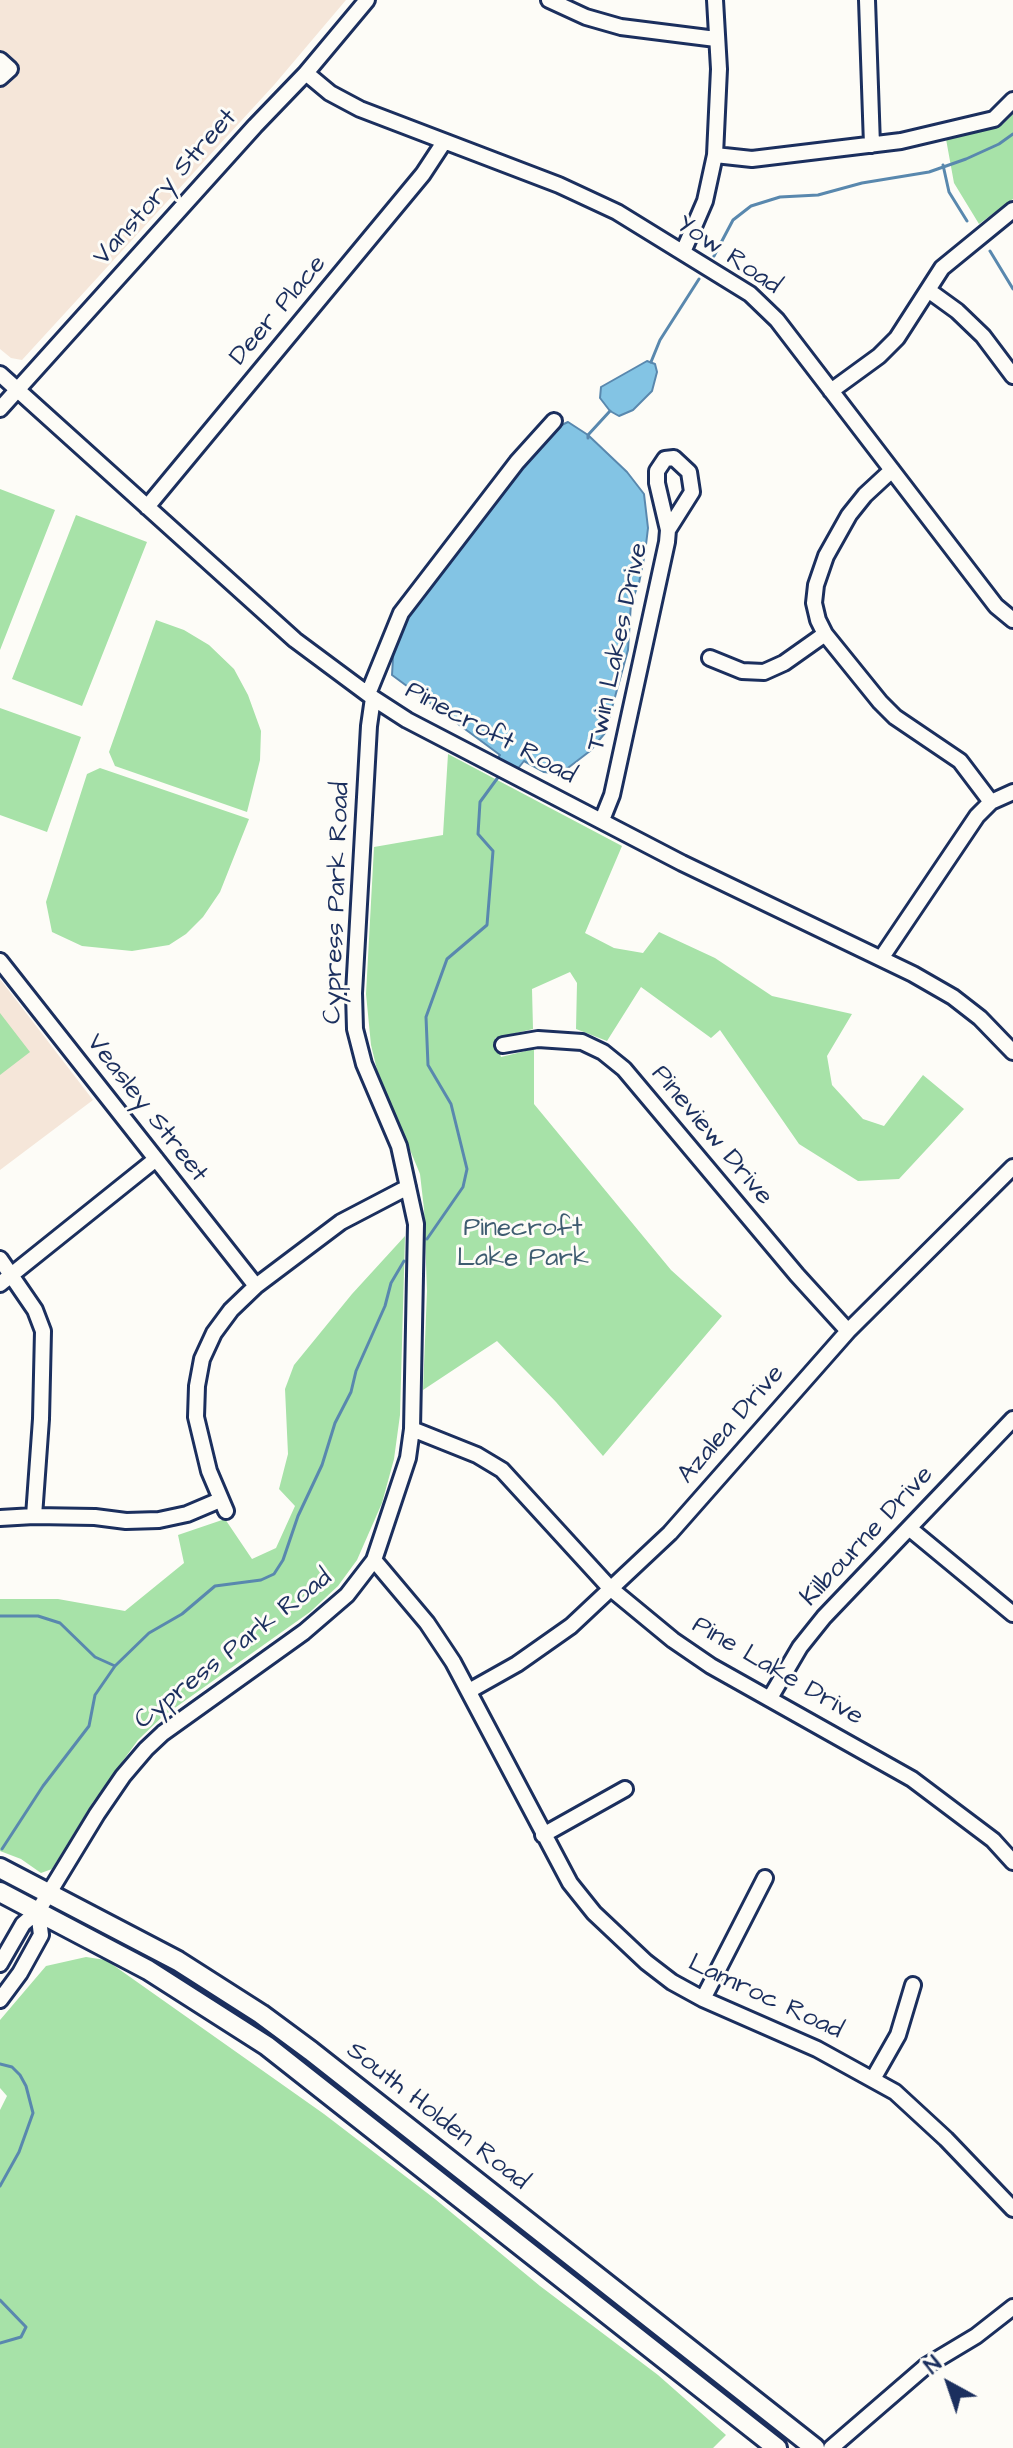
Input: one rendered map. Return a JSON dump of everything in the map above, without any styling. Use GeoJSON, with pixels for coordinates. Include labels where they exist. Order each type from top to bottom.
{"type":"FeatureCollection","features":[{"type":"Feature","properties":{"kind":"main road","name":"South Holden Road"},"geometry":{"type":"LineString","coordinates":[[0,1868],[178,1961],[261,2014],[815,2448]]}},
{"type":"Feature","properties":{"kind":"main road","name":"South Holden Road"},"geometry":{"type":"LineString","coordinates":[[0,1892],[148,1970],[267,2046],[777,2448]]}},
{"type":"Feature","properties":{"kind":"street","name":"Vanstory Street"},"geometry":{"type":"LineString","coordinates":[[0,409],[306,73],[367,0]]}},
{"type":"Feature","properties":{"kind":"street"},"geometry":{"type":"LineString","coordinates":[[549,0],[586,17],[621,27],[716,39]]}},
{"type":"Feature","properties":{"kind":"street"},"geometry":{"type":"LineString","coordinates":[[683,252],[705,201],[715,155],[718,119],[715,0]]}},
{"type":"Feature","properties":{"kind":"street"},"geometry":{"type":"LineString","coordinates":[[867,0],[872,145]]}},
{"type":"Feature","properties":{"kind":"street","name":"Yow Road"},"geometry":{"type":"LineString","coordinates":[[306,73],[330,93],[360,109],[559,185],[617,212],[721,275],[759,302],[777,320],[996,606],[1013,620]]}},
{"type":"Feature","properties":{"kind":"street"},"geometry":{"type":"LineString","coordinates":[[715,155],[752,159],[872,145],[989,120],[1011,105],[1013,100]]}},
{"type":"Feature","properties":{"kind":"street","name":"Deer Place"},"geometry":{"type":"LineString","coordinates":[[147,507],[423,174],[444,142]]}},
{"type":"Feature","properties":{"kind":"street"},"geometry":{"type":"LineString","coordinates":[[831,391],[879,356],[897,338],[942,268],[1013,210]]}},
{"type":"Feature","properties":{"kind":"street"},"geometry":{"type":"LineString","coordinates":[[928,290],[957,311],[983,336],[1013,376]]}},
{"type":"Feature","properties":{"kind":"street","name":"Pinecroft Road"},"geometry":{"type":"LineString","coordinates":[[0,374],[295,640],[370,696],[407,720],[682,863],[882,957],[953,997],[980,1018],[1013,1052]]}},
{"type":"Feature","properties":{"kind":"street"},"geometry":{"type":"LineString","coordinates":[[370,696],[401,613],[526,451],[554,421]]}},
{"type":"Feature","properties":{"kind":"street","name":"Twin Lakes Drive"},"geometry":{"type":"LineString","coordinates":[[602,820],[612,795],[668,530],[692,492],[692,480],[674,458],[665,459],[657,471],[668,530]]}},
{"type":"Feature","properties":{"kind":"street"},"geometry":{"type":"LineString","coordinates":[[892,470],[849,515],[826,556],[816,585],[814,603],[825,634],[880,702],[895,717],[960,761],[991,802]]}},
{"type":"Feature","properties":{"kind":"street"},"geometry":{"type":"LineString","coordinates":[[710,658],[742,671],[764,672],[784,663],[825,634]]}},
{"type":"Feature","properties":{"kind":"street","name":"Cypress Park Road"},"geometry":{"type":"LineString","coordinates":[[38,1911],[97,1814],[146,1749],[171,1727],[308,1628],[347,1595],[374,1560],[408,1458],[412,1429],[416,1224],[399,1146],[364,1064],[355,1029],[354,993],[370,696]]}},
{"type":"Feature","properties":{"kind":"street"},"geometry":{"type":"LineString","coordinates":[[882,957],[977,816],[991,802],[1013,792]]}},
{"type":"Feature","properties":{"kind":"street","name":"Veasley Street"},"geometry":{"type":"LineString","coordinates":[[0,961],[256,1286]]}},
{"type":"Feature","properties":{"kind":"street","name":"Pineview Drive"},"geometry":{"type":"LineString","coordinates":[[503,1045],[538,1039],[582,1042],[603,1052],[624,1069],[848,1331]]}},
{"type":"Feature","properties":{"kind":"street"},"geometry":{"type":"LineString","coordinates":[[6,1279],[156,1159]]}},
{"type":"Feature","properties":{"kind":"street","name":"Azalea Drive"},"geometry":{"type":"LineString","coordinates":[[469,1691],[517,1664],[571,1626],[670,1533],[848,1331],[1013,1167]]}},
{"type":"Feature","properties":{"kind":"street"},"geometry":{"type":"LineString","coordinates":[[0,1518],[34,1516],[159,1520],[223,1505],[209,1471],[196,1417],[202,1359],[214,1333],[231,1310],[256,1286],[341,1222],[408,1187]]}},
{"type":"Feature","properties":{"kind":"street"},"geometry":{"type":"LineString","coordinates":[[0,1259],[6,1279],[35,1310],[43,1331],[41,1428],[34,1516]]}},
{"type":"Feature","properties":{"kind":"street","name":"Kilbourne Drive"},"geometry":{"type":"LineString","coordinates":[[770,1698],[810,1634],[1013,1419]]}},
{"type":"Feature","properties":{"kind":"street","name":"Pine Lake Drive"},"geometry":{"type":"LineString","coordinates":[[412,1429],[477,1455],[502,1470],[610,1588],[654,1625],[711,1666],[923,1786],[993,1840],[1013,1862]]}},
{"type":"Feature","properties":{"kind":"street"},"geometry":{"type":"LineString","coordinates":[[909,1528],[1013,1614]]}},
{"type":"Feature","properties":{"kind":"street","name":"Lamroc Road"},"geometry":{"type":"LineString","coordinates":[[374,1560],[427,1623],[469,1691],[570,1883],[594,1913],[672,1982],[703,1999],[817,2049],[895,2092],[1013,2209]]}},
{"type":"Feature","properties":{"kind":"street"},"geometry":{"type":"LineString","coordinates":[[543,1835],[625,1789]]}},
{"type":"Feature","properties":{"kind":"street"},"geometry":{"type":"LineString","coordinates":[[703,1999],[765,1878]]}},
{"type":"Feature","properties":{"kind":"street"},"geometry":{"type":"LineString","coordinates":[[0,1964],[23,1924],[38,1911]]}},
{"type":"Feature","properties":{"kind":"street"},"geometry":{"type":"LineString","coordinates":[[0,2000],[20,1973],[41,1935],[38,1911]]}},
{"type":"Feature","properties":{"kind":"street"},"geometry":{"type":"LineString","coordinates":[[873,2079],[898,2035],[913,1985]]}},
{"type":"Feature","properties":{"kind":"street"},"geometry":{"type":"LineString","coordinates":[[831,2448],[926,2366],[976,2336],[1013,2307]]}},
{"type":"Feature","properties":{"kind":"shaded area"},"geometry":{"type":"Polygon","coordinates":[[[0,0],[346,0],[274,85],[22,360],[11,358],[0,349],[0,0]]]}},
{"type":"Feature","properties":{"kind":"shaded area"},"geometry":{"type":"Polygon","coordinates":[[[0,979],[93,1100],[0,1170],[0,979]]]}},
{"type":"Feature","properties":{"kind":"green space"},"geometry":{"type":"Polygon","coordinates":[[[1013,114],[1013,199],[979,224],[954,183],[946,139],[1003,124],[1013,114]]]}},
{"type":"Feature","properties":{"kind":"green space"},"geometry":{"type":"Polygon","coordinates":[[[0,489],[55,510],[0,650],[0,489]]]}},
{"type":"Feature","properties":{"kind":"green space"},"geometry":{"type":"Polygon","coordinates":[[[76,515],[147,542],[82,706],[12,679],[76,515]]]}},
{"type":"Feature","properties":{"kind":"green space"},"geometry":{"type":"Polygon","coordinates":[[[156,620],[184,630],[209,645],[234,669],[248,695],[261,731],[260,760],[247,812],[115,766],[109,752],[156,620]]]}},
{"type":"Feature","properties":{"kind":"green space"},"geometry":{"type":"Polygon","coordinates":[[[0,708],[81,737],[47,832],[0,815],[0,708]]]}},
{"type":"Feature","properties":{"kind":"green space","name":"Pinecroft Lake Park"},"geometry":{"type":"Polygon","coordinates":[[[448,754],[622,846],[585,933],[614,948],[643,953],[659,932],[715,958],[772,996],[852,1014],[827,1056],[832,1085],[863,1119],[884,1126],[923,1075],[964,1109],[899,1179],[858,1181],[799,1144],[720,1030],[711,1038],[641,987],[607,1041],[576,1029],[577,983],[570,972],[532,989],[533,1029],[495,1038],[501,1057],[534,1049],[534,1104],[671,1270],[722,1316],[603,1456],[497,1341],[423,1390],[427,1291],[420,1174],[377,1070],[366,994],[374,847],[443,835],[448,754]]]}},
{"type":"Feature","properties":{"kind":"green space"},"geometry":{"type":"Polygon","coordinates":[[[100,768],[249,819],[220,892],[203,917],[169,945],[132,951],[82,946],[52,932],[46,902],[87,774],[100,768]]]}},
{"type":"Feature","properties":{"kind":"green space"},"geometry":{"type":"Polygon","coordinates":[[[0,1013],[30,1052],[0,1075],[0,1013]]]}},
{"type":"Feature","properties":{"kind":"green space"},"geometry":{"type":"Polygon","coordinates":[[[405,1236],[400,1415],[394,1459],[382,1503],[357,1560],[338,1586],[310,1612],[162,1717],[138,1740],[93,1802],[52,1869],[41,1873],[21,1859],[0,1851],[0,1599],[58,1599],[125,1611],[184,1563],[178,1535],[225,1519],[252,1559],[276,1548],[295,1506],[279,1489],[288,1454],[285,1389],[294,1365],[405,1236]]]}},
{"type":"Feature","properties":{"kind":"green space"},"geometry":{"type":"Polygon","coordinates":[[[86,1957],[106,1960],[324,2114],[435,2199],[540,2286],[658,2375],[726,2435],[713,2448],[0,2448],[0,2110],[7,2096],[0,2088],[0,2020],[46,1966],[86,1957]]]}},
{"type":"Feature","properties":{"kind":"water"},"geometry":{"type":"Polygon","coordinates":[[[647,361],[655,364],[657,372],[652,391],[633,410],[619,416],[610,411],[600,398],[601,387],[647,361]]]}},
{"type":"Feature","properties":{"kind":"water"},"geometry":{"type":"Polygon","coordinates":[[[568,422],[588,435],[627,472],[644,494],[648,528],[645,553],[631,603],[628,650],[605,733],[590,751],[560,774],[544,772],[524,761],[508,781],[487,771],[500,755],[392,675],[394,641],[419,599],[533,450],[553,429],[568,422]]]}},
{"type":"Feature","properties":{"kind":"waterway"},"geometry":{"type":"LineString","coordinates":[[714,256],[733,220],[751,206],[780,197],[818,195],[862,183],[929,172],[966,159],[1013,134]]}},
{"type":"Feature","properties":{"kind":"waterway"},"geometry":{"type":"LineString","coordinates":[[943,165],[949,192],[967,221]]}},
{"type":"Feature","properties":{"kind":"waterway"},"geometry":{"type":"LineString","coordinates":[[990,251],[1013,289]]}},
{"type":"Feature","properties":{"kind":"waterway"},"geometry":{"type":"LineString","coordinates":[[651,362],[660,340],[699,279]]}},
{"type":"Feature","properties":{"kind":"waterway"},"geometry":{"type":"LineString","coordinates":[[588,438],[610,411]]}},
{"type":"Feature","properties":{"kind":"waterway"},"geometry":{"type":"LineString","coordinates":[[427,1239],[463,1187],[467,1169],[451,1104],[428,1065],[426,1017],[447,959],[487,925],[493,851],[478,834],[480,802],[499,776]]}},
{"type":"Feature","properties":{"kind":"waterway"},"geometry":{"type":"LineString","coordinates":[[2,1849],[43,1786],[89,1726],[95,1695],[115,1666],[149,1633],[182,1614],[215,1586],[261,1580],[274,1574],[283,1560],[298,1516],[322,1465],[335,1423],[351,1392],[356,1371],[385,1306],[391,1283],[404,1261]]}},
{"type":"Feature","properties":{"kind":"waterway"},"geometry":{"type":"LineString","coordinates":[[0,1616],[38,1616],[60,1623],[95,1657],[115,1666]]}},
{"type":"Feature","properties":{"kind":"waterway"},"geometry":{"type":"LineString","coordinates":[[0,2064],[12,2067],[20,2075],[33,2113],[19,2152],[0,2186]]}},
{"type":"Feature","properties":{"kind":"waterway"},"geometry":{"type":"LineString","coordinates":[[0,2300],[26,2327],[21,2337],[0,2343]]}}]}
